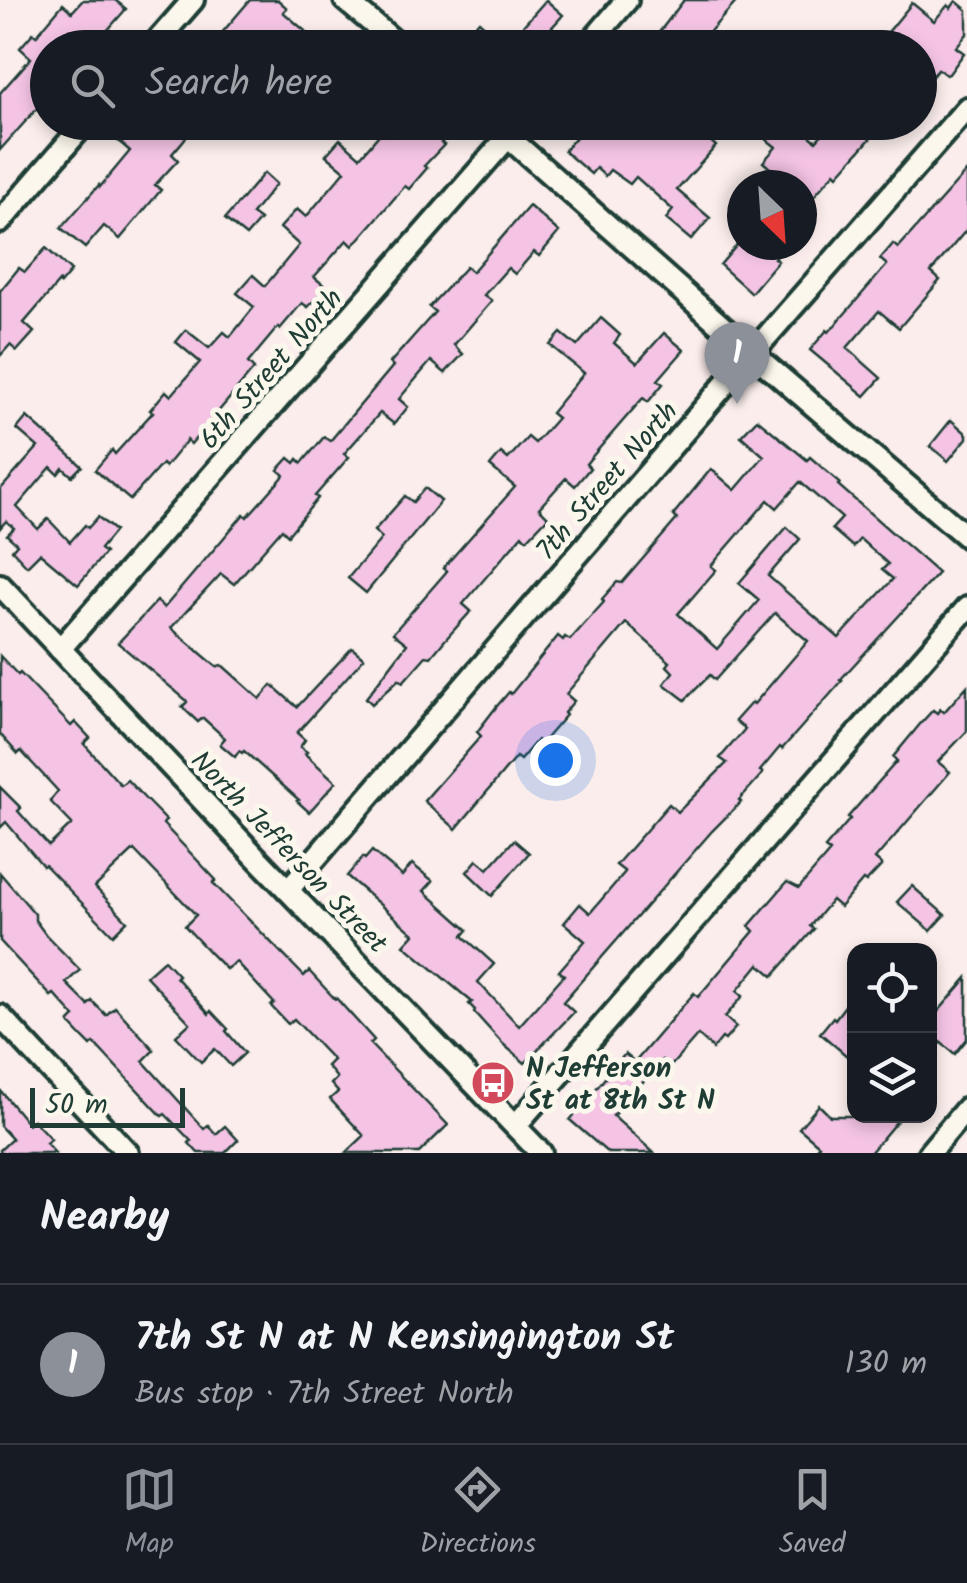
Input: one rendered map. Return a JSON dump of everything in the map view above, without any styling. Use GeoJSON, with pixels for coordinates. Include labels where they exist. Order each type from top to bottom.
{"type":"FeatureCollection","features":[{"type":"Feature","properties":{"kind":"street"},"geometry":{"type":"LineString","coordinates":[[167,30],[193,0]]}},
{"type":"Feature","properties":{"kind":"street"},"geometry":{"type":"LineString","coordinates":[[345,0],[381,30]]}},
{"type":"Feature","properties":{"kind":"street"},"geometry":{"type":"LineString","coordinates":[[601,30],[627,0]]}},
{"type":"Feature","properties":{"kind":"street","name":"7th Street North"},"geometry":{"type":"LineString","coordinates":[[288,890],[967,108]]}},
{"type":"Feature","properties":{"kind":"street"},"geometry":{"type":"LineString","coordinates":[[0,222],[71,140]]}},
{"type":"Feature","properties":{"kind":"street","name":"6th Street North"},"geometry":{"type":"LineString","coordinates":[[60,649],[506,140]]}},
{"type":"Feature","properties":{"kind":"street"},"geometry":{"type":"LineString","coordinates":[[526,140],[752,353],[967,537]]}},
{"type":"Feature","properties":{"kind":"street","name":"North Jefferson Street"},"geometry":{"type":"LineString","coordinates":[[0,585],[542,1153]]}},
{"type":"Feature","properties":{"kind":"street"},"geometry":{"type":"LineString","coordinates":[[516,1125],[967,608]]}},
{"type":"Feature","properties":{"kind":"street"},"geometry":{"type":"LineString","coordinates":[[0,1016],[128,1153]]}},
{"type":"Feature","properties":{"kind":"street"},"geometry":{"type":"LineString","coordinates":[[929,1153],[967,1108]]}},
{"type":"Feature","properties":{"kind":"building"},"geometry":{"type":"Polygon","coordinates":[[[83,0],[115,0],[126,9],[108,30],[41,30],[63,4],[72,12],[83,0]]]}},
{"type":"Feature","properties":{"kind":"building"},"geometry":{"type":"Polygon","coordinates":[[[250,0],[278,0],[287,8],[283,12],[304,30],[224,30],[250,0]]]}},
{"type":"Feature","properties":{"kind":"building"},"geometry":{"type":"Polygon","coordinates":[[[546,0],[563,15],[549,30],[519,30],[546,0]]]}},
{"type":"Feature","properties":{"kind":"building"},"geometry":{"type":"Polygon","coordinates":[[[684,0],[738,0],[711,30],[661,30],[684,0]]]}},
{"type":"Feature","properties":{"kind":"building"},"geometry":{"type":"Polygon","coordinates":[[[956,1],[967,10],[967,34],[956,47],[964,53],[946,75],[937,70],[937,30],[890,30],[912,3],[934,21],[948,5],[951,8],[956,1]]]}},
{"type":"Feature","properties":{"kind":"building"},"geometry":{"type":"Polygon","coordinates":[[[479,21],[489,30],[471,30],[479,21]]]}},
{"type":"Feature","properties":{"kind":"building"},"geometry":{"type":"Polygon","coordinates":[[[30,36],[30,57],[20,48],[30,36]]]}},
{"type":"Feature","properties":{"kind":"building"},"geometry":{"type":"Polygon","coordinates":[[[30,59],[30,116],[0,150],[0,93],[30,59]]]}},
{"type":"Feature","properties":{"kind":"building"},"geometry":{"type":"Polygon","coordinates":[[[117,140],[184,140],[172,154],[178,160],[155,185],[161,190],[120,239],[104,226],[85,248],[61,228],[130,151],[117,140]]]}},
{"type":"Feature","properties":{"kind":"building"},"geometry":{"type":"Polygon","coordinates":[[[341,140],[360,157],[374,140],[444,140],[444,145],[409,189],[405,186],[353,246],[347,240],[314,277],[326,287],[308,307],[302,303],[278,327],[248,363],[254,369],[191,444],[187,440],[130,500],[95,470],[153,412],[150,410],[166,391],[171,396],[200,362],[176,342],[186,330],[209,348],[224,332],[230,337],[254,307],[237,293],[253,275],[265,286],[299,245],[280,228],[297,209],[306,217],[345,171],[326,155],[341,140]]]}},
{"type":"Feature","properties":{"kind":"building"},"geometry":{"type":"Polygon","coordinates":[[[573,140],[709,140],[716,146],[677,190],[710,218],[691,240],[666,219],[673,210],[636,177],[630,184],[610,170],[605,176],[596,168],[591,174],[564,151],[573,140]]]}},
{"type":"Feature","properties":{"kind":"building"},"geometry":{"type":"Polygon","coordinates":[[[767,140],[869,140],[817,193],[817,170],[768,170],[763,162],[776,147],[767,140]]]}},
{"type":"Feature","properties":{"kind":"building"},"geometry":{"type":"Polygon","coordinates":[[[967,171],[967,229],[931,272],[940,280],[899,328],[879,311],[847,348],[881,378],[865,396],[810,350],[887,265],[880,259],[893,244],[898,248],[967,171]]]}},
{"type":"Feature","properties":{"kind":"building"},"geometry":{"type":"Polygon","coordinates":[[[264,173],[276,184],[252,214],[260,220],[246,236],[225,219],[264,173]]]}},
{"type":"Feature","properties":{"kind":"building"},"geometry":{"type":"Polygon","coordinates":[[[529,206],[559,232],[539,256],[534,252],[515,274],[508,268],[484,295],[492,301],[454,345],[463,354],[445,373],[431,361],[399,399],[408,407],[394,424],[380,413],[344,454],[349,457],[288,535],[282,529],[234,584],[221,574],[171,628],[260,699],[272,685],[297,707],[352,648],[364,658],[297,733],[305,740],[300,747],[305,754],[336,782],[309,812],[244,751],[235,757],[220,744],[225,738],[203,718],[198,722],[182,707],[186,700],[118,643],[157,601],[164,608],[244,514],[247,517],[282,478],[284,475],[278,470],[289,458],[302,463],[324,437],[330,441],[435,312],[429,307],[466,267],[472,272],[529,206]]]}},
{"type":"Feature","properties":{"kind":"building"},"geometry":{"type":"Polygon","coordinates":[[[46,248],[71,271],[24,323],[34,332],[17,351],[10,345],[0,356],[0,291],[19,268],[25,272],[46,248]]]}},
{"type":"Feature","properties":{"kind":"building"},"geometry":{"type":"Polygon","coordinates":[[[727,257],[727,260],[778,261],[751,293],[720,265],[727,257]]]}},
{"type":"Feature","properties":{"kind":"building"},"geometry":{"type":"Polygon","coordinates":[[[601,318],[620,335],[614,343],[637,363],[664,333],[684,350],[658,380],[663,384],[648,402],[643,398],[590,459],[586,464],[590,468],[575,486],[566,478],[539,508],[548,517],[527,539],[522,535],[463,604],[471,611],[431,657],[426,656],[403,682],[399,679],[372,704],[366,698],[407,644],[393,633],[447,571],[443,568],[515,487],[490,466],[501,453],[508,459],[528,437],[535,443],[557,418],[551,413],[584,373],[550,345],[561,333],[577,346],[601,318]]]}},
{"type":"Feature","properties":{"kind":"building"},"geometry":{"type":"Polygon","coordinates":[[[27,417],[82,466],[72,476],[63,468],[58,474],[51,467],[17,507],[38,529],[48,519],[70,542],[98,517],[115,531],[100,549],[105,553],[78,585],[40,553],[27,566],[12,550],[17,544],[7,535],[14,528],[6,521],[0,528],[0,490],[38,447],[17,429],[27,417]]]}},
{"type":"Feature","properties":{"kind":"building"},"geometry":{"type":"Polygon","coordinates":[[[757,419],[807,460],[810,457],[938,573],[780,747],[741,802],[563,1002],[574,1012],[525,1063],[474,1012],[469,1004],[472,1002],[404,945],[414,934],[347,876],[372,851],[402,876],[412,864],[433,881],[424,891],[468,930],[463,936],[494,964],[478,982],[519,1026],[564,975],[559,971],[585,941],[564,923],[580,904],[590,913],[625,872],[616,865],[669,804],[678,812],[727,763],[720,758],[745,729],[735,721],[808,641],[775,613],[715,680],[710,675],[685,700],[664,684],[673,672],[667,666],[670,662],[626,623],[566,694],[574,701],[566,715],[541,744],[537,740],[520,760],[516,757],[456,829],[424,801],[481,736],[477,732],[497,706],[558,636],[570,640],[617,582],[622,583],[677,519],[673,515],[711,469],[735,490],[764,456],[741,436],[757,419]],[[800,482],[777,508],[768,500],[711,566],[716,570],[678,614],[717,649],[759,600],[739,583],[787,527],[800,539],[768,576],[839,638],[893,579],[882,570],[888,564],[860,539],[853,547],[832,529],[842,518],[800,482]]]}},
{"type":"Feature","properties":{"kind":"building"},"geometry":{"type":"Polygon","coordinates":[[[951,420],[967,438],[948,461],[930,446],[951,420]]]}},
{"type":"Feature","properties":{"kind":"building"},"geometry":{"type":"Polygon","coordinates":[[[425,488],[441,501],[366,593],[348,578],[382,538],[374,531],[405,496],[413,502],[425,488]]]}},
{"type":"Feature","properties":{"kind":"building"},"geometry":{"type":"Polygon","coordinates":[[[0,656],[71,726],[75,722],[90,738],[84,744],[121,785],[127,780],[166,820],[163,824],[216,880],[213,883],[304,976],[309,971],[336,998],[374,1040],[370,1044],[448,1125],[419,1153],[346,1153],[364,1136],[330,1099],[338,1092],[331,1084],[337,1078],[327,1066],[333,1060],[294,1019],[288,1024],[236,962],[226,969],[210,953],[185,926],[196,915],[134,850],[95,887],[127,921],[113,935],[43,866],[6,822],[0,828],[0,787],[49,846],[72,824],[50,801],[58,791],[0,734],[0,656]]]}},
{"type":"Feature","properties":{"kind":"building"},"geometry":{"type":"Polygon","coordinates":[[[967,686],[967,731],[938,762],[950,772],[875,859],[882,865],[840,907],[832,900],[810,926],[814,929],[773,976],[759,964],[737,991],[743,996],[725,1017],[736,1027],[725,1040],[722,1038],[713,1049],[698,1035],[670,1067],[662,1060],[613,1116],[654,1153],[608,1153],[570,1120],[625,1054],[635,1062],[694,993],[698,997],[754,931],[749,926],[787,882],[799,888],[830,852],[825,848],[897,761],[893,757],[921,723],[933,710],[944,712],[967,686]]]}},
{"type":"Feature","properties":{"kind":"building"},"geometry":{"type":"Polygon","coordinates":[[[514,840],[529,853],[492,896],[467,872],[477,860],[488,869],[514,840]]]}},
{"type":"Feature","properties":{"kind":"building"},"geometry":{"type":"Polygon","coordinates":[[[0,873],[35,914],[46,935],[80,970],[66,983],[88,1005],[92,1001],[106,1015],[115,1007],[154,1050],[143,1061],[204,1129],[208,1125],[216,1134],[225,1126],[238,1140],[225,1153],[198,1153],[191,1141],[165,1114],[162,1116],[94,1043],[91,1046],[83,1038],[69,1023],[75,1017],[0,941],[0,873]]]}},
{"type":"Feature","properties":{"kind":"building"},"geometry":{"type":"Polygon","coordinates":[[[912,886],[945,915],[931,931],[897,902],[912,886]]]}},
{"type":"Feature","properties":{"kind":"building"},"geometry":{"type":"Polygon","coordinates":[[[164,960],[245,1053],[231,1066],[215,1049],[201,1062],[176,1036],[190,1023],[146,976],[164,960]]]}},
{"type":"Feature","properties":{"kind":"building"},"geometry":{"type":"Polygon","coordinates":[[[967,978],[967,1039],[955,1054],[940,1042],[937,1045],[937,1013],[967,978]]]}},
{"type":"Feature","properties":{"kind":"building"},"geometry":{"type":"Polygon","coordinates":[[[847,1003],[847,1056],[820,1033],[847,1003]]]}},
{"type":"Feature","properties":{"kind":"building"},"geometry":{"type":"Polygon","coordinates":[[[0,1090],[28,1124],[33,1120],[51,1139],[46,1143],[55,1153],[0,1153],[12,1139],[0,1126],[0,1090]]]}},
{"type":"Feature","properties":{"kind":"building"},"geometry":{"type":"Polygon","coordinates":[[[819,1105],[830,1116],[847,1116],[847,1123],[895,1123],[870,1153],[812,1153],[819,1145],[799,1128],[819,1105]]]}},
{"type":"Feature","properties":{"kind":"place","name":"7th St N at N Kensingington St"},"geometry":{"type":"Point","coordinates":[737,404]}},
{"type":"Feature","properties":{"kind":"place","name":"N Jefferson St at 8th St N"},"geometry":{"type":"Point","coordinates":[493,1083]}}]}
